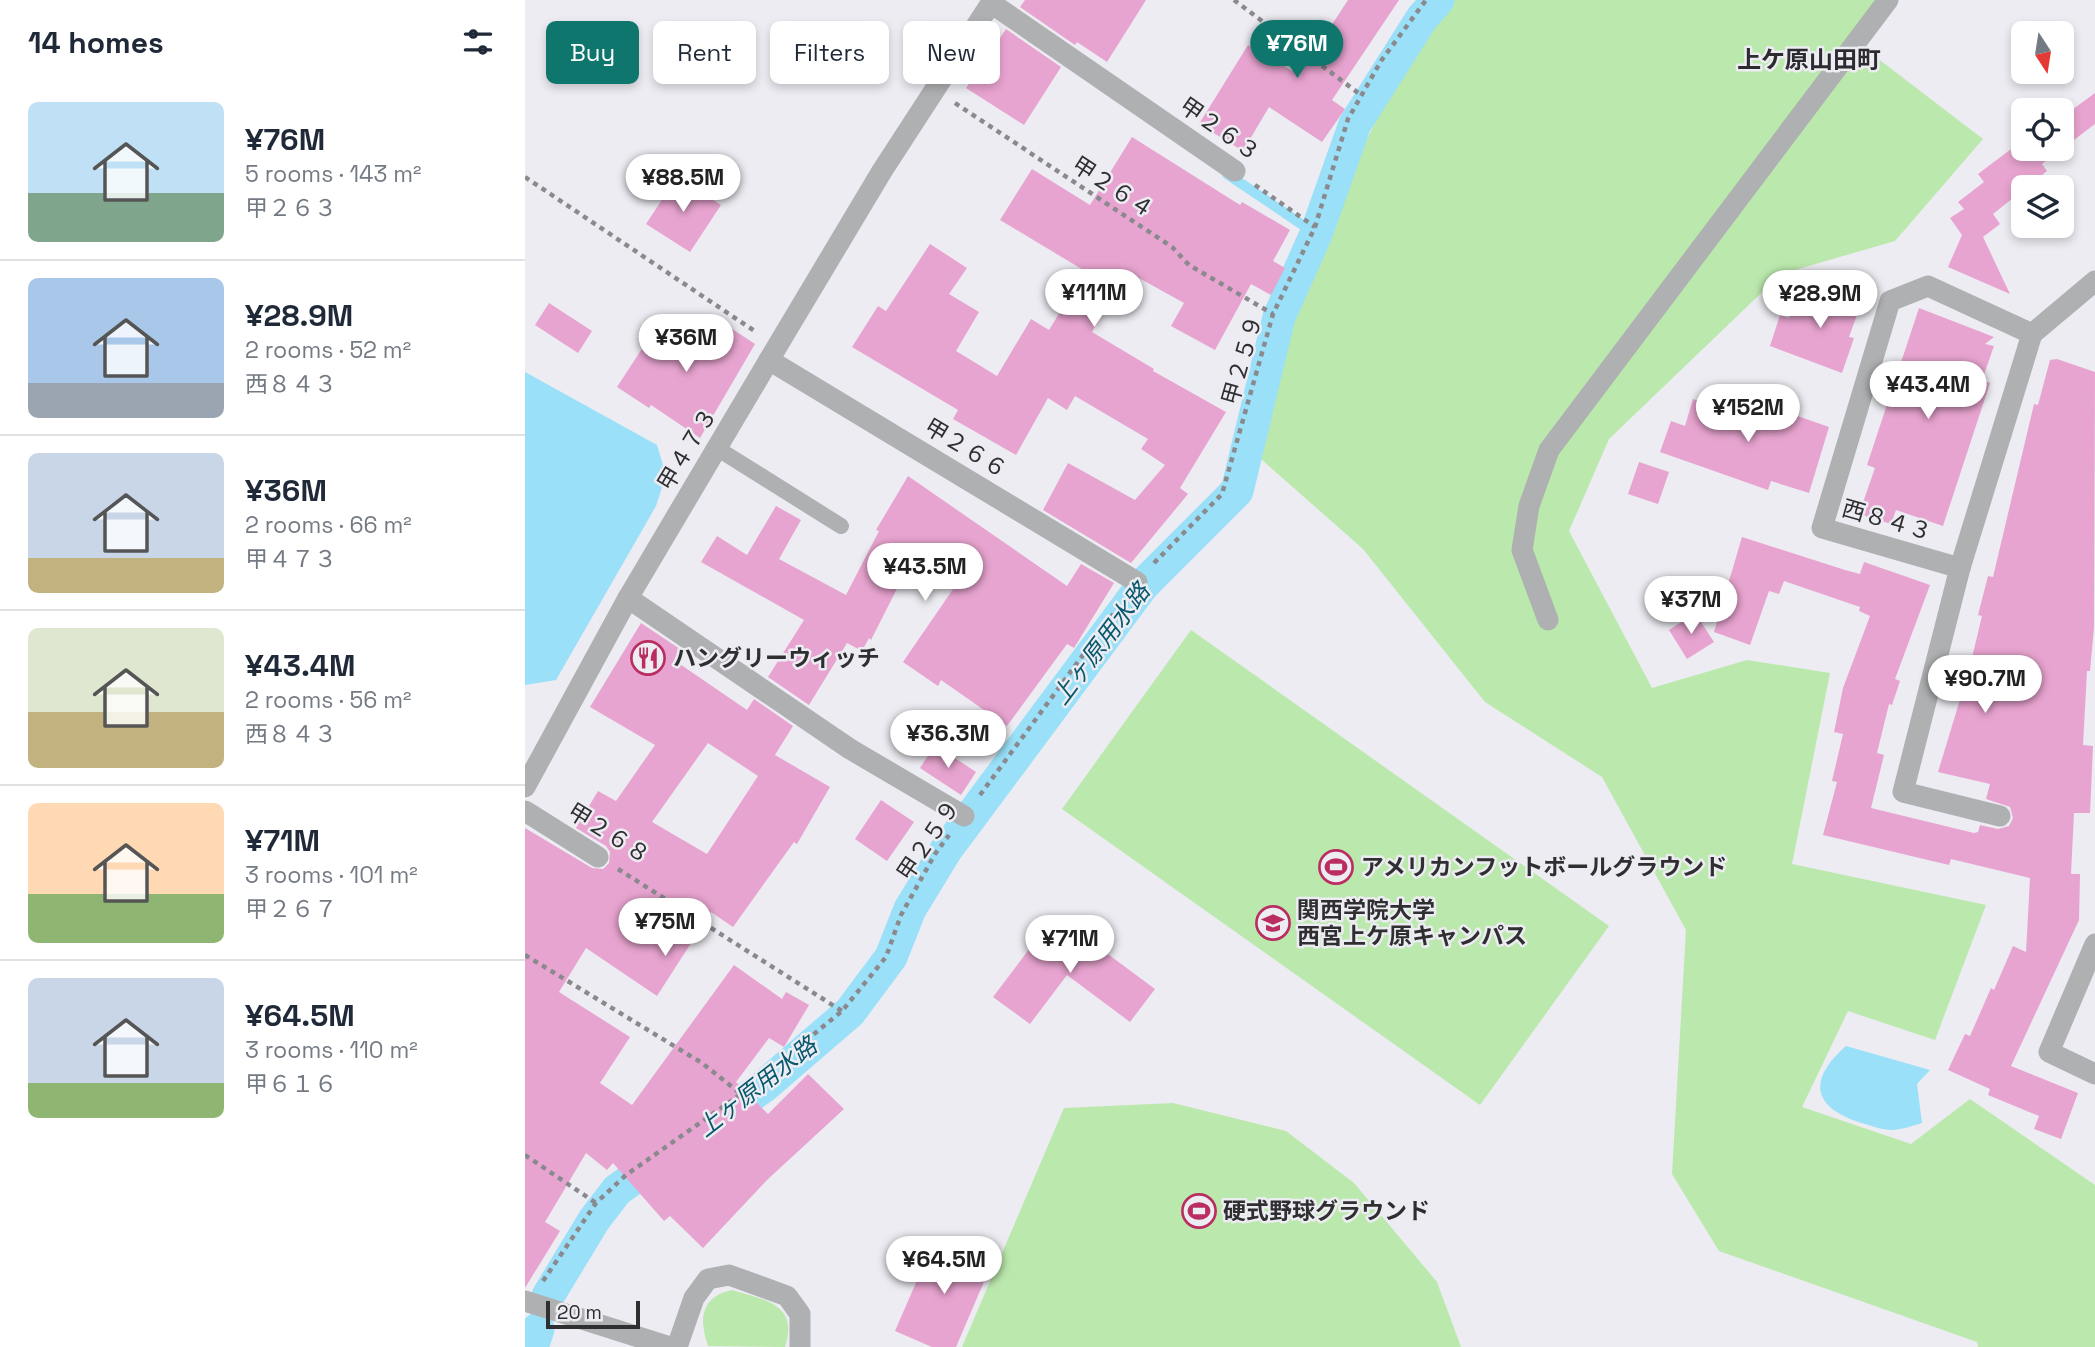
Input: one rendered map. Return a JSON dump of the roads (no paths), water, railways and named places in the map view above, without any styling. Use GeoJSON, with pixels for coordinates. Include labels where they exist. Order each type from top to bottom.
{"type":"FeatureCollection","features":[{"type":"Feature","properties":{"kind":"street"},"geometry":{"type":"LineString","coordinates":[[1548,620],[1522,550],[1529,506],[1549,450],[1888,0]]}},
{"type":"Feature","properties":{"kind":"street","name":"甲４７３"},"geometry":{"type":"LineString","coordinates":[[525,787],[628,598],[719,449],[773,353],[933,89],[992,1]]}},
{"type":"Feature","properties":{"kind":"street","name":"甲２６３"},"geometry":{"type":"LineString","coordinates":[[992,1],[1235,171]]}},
{"type":"Feature","properties":{"kind":"street"},"geometry":{"type":"LineString","coordinates":[[2000,816],[1903,792],[1960,568],[2032,334],[2095,281]]}},
{"type":"Feature","properties":{"kind":"street","name":"西８４３"},"geometry":{"type":"LineString","coordinates":[[1960,568],[1822,528],[1890,301],[1929,286],[2032,334]]}},
{"type":"Feature","properties":{"kind":"street","name":"甲２６６"},"geometry":{"type":"LineString","coordinates":[[773,353],[1137,582]]}},
{"type":"Feature","properties":{"kind":"street"},"geometry":{"type":"LineString","coordinates":[[628,598],[850,749],[964,816]]}},
{"type":"Feature","properties":{"kind":"street","name":"甲２６８"},"geometry":{"type":"LineString","coordinates":[[525,811],[598,857]]}},
{"type":"Feature","properties":{"kind":"street"},"geometry":{"type":"LineString","coordinates":[[2095,944],[2049,1052],[2095,1074]]}},
{"type":"Feature","properties":{"kind":"street"},"geometry":{"type":"LineString","coordinates":[[677,1347],[694,1298],[708,1279],[729,1275],[787,1296],[800,1314],[800,1347]]}},
{"type":"Feature","properties":{"kind":"street"},"geometry":{"type":"LineString","coordinates":[[530,1303],[670,1347]]}},
{"type":"Feature","properties":{"kind":"lane"},"geometry":{"type":"LineString","coordinates":[[719,449],[841,526]]}},
{"type":"Feature","properties":{"kind":"water"},"geometry":{"type":"Polygon","coordinates":[[[525,372],[657,445],[666,475],[656,506],[556,680],[525,685],[525,372]]]}},
{"type":"Feature","properties":{"kind":"water"},"geometry":{"type":"Polygon","coordinates":[[[1846,1046],[1930,1070],[1917,1084],[1922,1123],[1899,1129],[1881,1129],[1848,1118],[1826,1102],[1821,1092],[1821,1082],[1833,1059],[1846,1046]]]}},
{"type":"Feature","properties":{"kind":"waterway","name":"上ヶ原用水路"},"geometry":{"type":"LineString","coordinates":[[713,1122],[763,1087],[850,1012],[891,957],[910,909],[946,850],[1143,585],[1237,491],[1279,317],[1316,234],[1355,124],[1422,18],[1438,0]]}},
{"type":"Feature","properties":{"kind":"waterway"},"geometry":{"type":"LineString","coordinates":[[1227,174],[1316,234]]}},
{"type":"Feature","properties":{"kind":"waterway","name":"上ヶ原用水路"},"geometry":{"type":"LineString","coordinates":[[548,1296],[594,1220],[617,1190],[666,1155]]}},
{"type":"Feature","properties":{"kind":"waterway","name":"上ヶ原用水路"},"geometry":{"type":"LineString","coordinates":[[532,1347],[538,1329]]}},
{"type":"Feature","properties":{"kind":"place","name":"ハングリーウィッチ"},"geometry":{"type":"Point","coordinates":[648,658]}},
{"type":"Feature","properties":{"kind":"place","name":"アメリカンフットボールグラウンド"},"geometry":{"type":"Point","coordinates":[1336,867]}},
{"type":"Feature","properties":{"kind":"place","name":"関西学院大学 西宮上ケ原キャンパス"},"geometry":{"type":"Point","coordinates":[1273,923]}},
{"type":"Feature","properties":{"kind":"place","name":"硬式野球グラウンド"},"geometry":{"type":"Point","coordinates":[1199,1211]}},
{"type":"Feature","properties":{"kind":"district","name":"上ケ原山田町"},"geometry":{"type":"Point","coordinates":[1809,60]}}]}
